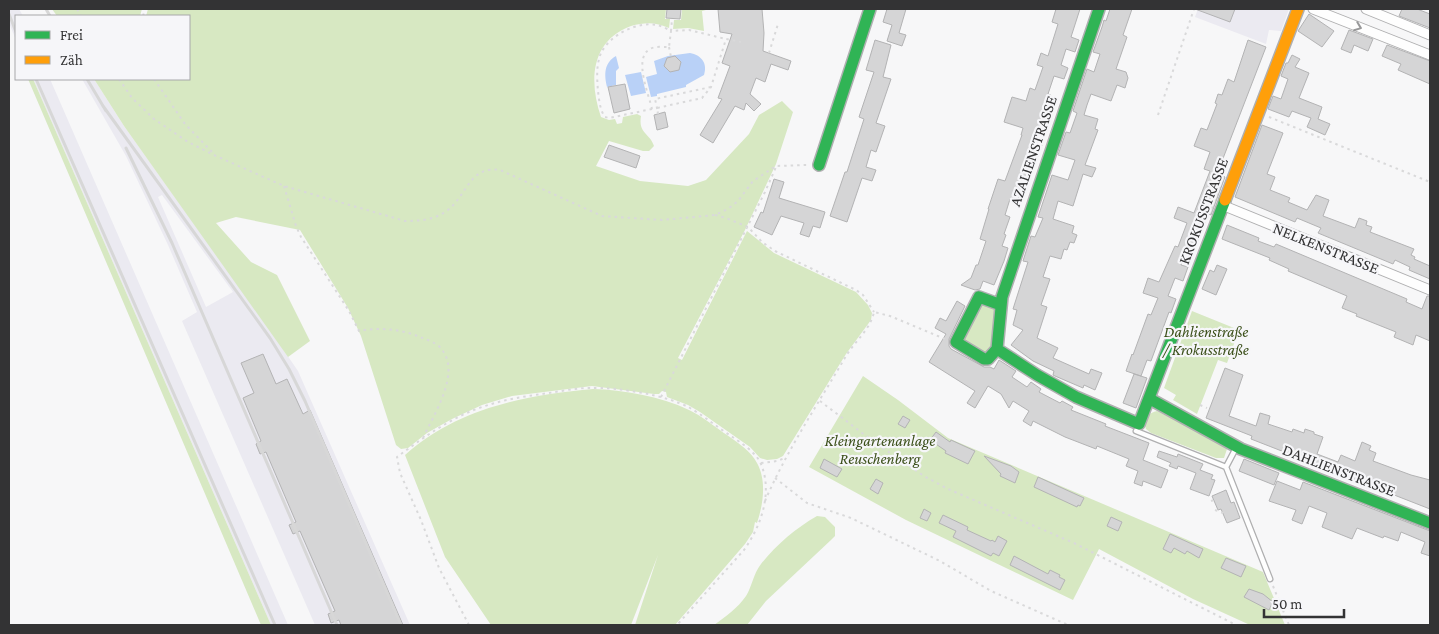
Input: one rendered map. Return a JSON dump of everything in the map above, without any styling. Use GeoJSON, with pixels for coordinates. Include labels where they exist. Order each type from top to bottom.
{"type":"FeatureCollection","features":[{"type":"Feature","properties":{"kind":"street"},"geometry":{"type":"LineString","coordinates":[[819,165],[870,9]]}},
{"type":"Feature","properties":{"kind":"street","name":"AZALIENSTRASSE"},"geometry":{"type":"LineString","coordinates":[[997,349],[1001,305],[1013,263],[1099,9]]}},
{"type":"Feature","properties":{"kind":"street","name":"KROKUSSTRASSE"},"geometry":{"type":"LineString","coordinates":[[1134,425],[1150,399],[1222,205],[1298,9]]}},
{"type":"Feature","properties":{"kind":"street"},"geometry":{"type":"LineString","coordinates":[[1313,9],[1430,55]]}},
{"type":"Feature","properties":{"kind":"street"},"geometry":{"type":"LineString","coordinates":[[1366,9],[1430,35]]}},
{"type":"Feature","properties":{"kind":"street","name":"NELKENSTRASSE"},"geometry":{"type":"LineString","coordinates":[[1222,205],[1430,290]]}},
{"type":"Feature","properties":{"kind":"street"},"geometry":{"type":"LineString","coordinates":[[1001,305],[979,297],[956,342],[984,359],[988,358],[997,349],[1060,388],[1134,425]]}},
{"type":"Feature","properties":{"kind":"street","name":"DAHLIENSTRASSE"},"geometry":{"type":"LineString","coordinates":[[1150,399],[1237,447],[1430,523]]}},
{"type":"Feature","properties":{"kind":"lane"},"geometry":{"type":"LineString","coordinates":[[1134,425],[1226,467],[1270,579]]}},
{"type":"Feature","properties":{"kind":"lane"},"geometry":{"type":"LineString","coordinates":[[1226,467],[1237,447]]}},
{"type":"Feature","properties":{"kind":"path"},"geometry":{"type":"LineString","coordinates":[[1158,115],[1194,9]]}},
{"type":"Feature","properties":{"kind":"path"},"geometry":{"type":"LineString","coordinates":[[671,57],[669,47],[672,18]]}},
{"type":"Feature","properties":{"kind":"path"},"geometry":{"type":"LineString","coordinates":[[726,39],[711,87],[702,98],[609,118],[605,117],[600,107],[598,95],[597,74],[599,58],[609,42],[618,35],[634,27],[655,24],[671,31],[688,30],[741,42]]}},
{"type":"Feature","properties":{"kind":"path"},"geometry":{"type":"LineString","coordinates":[[769,53],[778,24]]}},
{"type":"Feature","properties":{"kind":"path"},"geometry":{"type":"LineString","coordinates":[[652,109],[642,65],[643,56],[649,49],[654,47],[669,47]]}},
{"type":"Feature","properties":{"kind":"path"},"geometry":{"type":"LineString","coordinates":[[120,80],[132,98],[154,119],[188,142],[216,156],[284,186],[404,221],[419,221],[446,212],[474,178],[481,172],[491,169],[500,170],[602,216],[662,220],[715,215],[728,209],[738,201],[753,181],[776,166],[819,165]]}},
{"type":"Feature","properties":{"kind":"path"},"geometry":{"type":"LineString","coordinates":[[155,80],[185,124],[216,156]]}},
{"type":"Feature","properties":{"kind":"path"},"geometry":{"type":"LineString","coordinates":[[658,114],[655,100],[711,87]]}},
{"type":"Feature","properties":{"kind":"path"},"geometry":{"type":"LineString","coordinates":[[1258,113],[1430,182]]}},
{"type":"Feature","properties":{"kind":"path"},"geometry":{"type":"LineString","coordinates":[[661,397],[748,227],[776,166]]}},
{"type":"Feature","properties":{"kind":"path"},"geometry":{"type":"LineString","coordinates":[[284,186],[298,232],[349,311],[359,331],[388,329],[413,334],[433,342],[443,350],[448,362],[442,400],[422,439]]}},
{"type":"Feature","properties":{"kind":"path"},"geometry":{"type":"LineString","coordinates":[[715,215],[748,227],[762,242],[775,251],[856,290],[863,295],[874,312],[890,316],[940,338],[956,342]]}},
{"type":"Feature","properties":{"kind":"path"},"geometry":{"type":"LineString","coordinates":[[764,503],[785,458],[847,354],[872,322],[874,312]]}},
{"type":"Feature","properties":{"kind":"path"},"geometry":{"type":"LineString","coordinates":[[469,625],[439,568],[421,520],[399,472],[397,458],[422,439],[455,419],[484,406],[515,398],[591,388],[619,390],[676,401],[691,408],[746,447],[761,462],[764,481],[764,503],[761,519],[753,536],[744,550],[677,625]]}},
{"type":"Feature","properties":{"kind":"path"},"geometry":{"type":"LineString","coordinates":[[820,401],[874,442],[924,476],[948,489],[1074,544],[1236,625]]}},
{"type":"Feature","properties":{"kind":"path"},"geometry":{"type":"LineString","coordinates":[[1200,405],[1207,408]]}},
{"type":"Feature","properties":{"kind":"path"},"geometry":{"type":"LineString","coordinates":[[761,462],[777,461],[785,458]]}},
{"type":"Feature","properties":{"kind":"path"},"geometry":{"type":"LineString","coordinates":[[775,478],[807,503],[850,518],[940,560],[991,591],[1068,625]]}},
{"type":"Feature","properties":{"kind":"path"},"geometry":{"type":"LineString","coordinates":[[1214,510],[1223,512]]}},
{"type":"Feature","properties":{"kind":"path"},"geometry":{"type":"LineString","coordinates":[[1270,579],[1289,625]]}},
{"type":"Feature","properties":{"kind":"shaded area"},"geometry":{"type":"Polygon","coordinates":[[[9,9],[19,9],[22,15],[15,15],[15,38],[9,23],[9,9]]]}},
{"type":"Feature","properties":{"kind":"shaded area"},"geometry":{"type":"Polygon","coordinates":[[[1198,9],[1289,9],[1281,31],[1269,30],[1266,44],[1195,17],[1198,9]]]}},
{"type":"Feature","properties":{"kind":"shaded area"},"geometry":{"type":"Polygon","coordinates":[[[33,80],[50,80],[288,625],[271,625],[33,80]]]}},
{"type":"Feature","properties":{"kind":"shaded area"},"geometry":{"type":"Polygon","coordinates":[[[83,80],[95,80],[124,126],[298,371],[410,625],[315,625],[182,321],[197,312],[126,156],[83,80]],[[162,195],[158,197],[206,307],[233,292],[162,195]]]}},
{"type":"Feature","properties":{"kind":"green space"},"geometry":{"type":"Polygon","coordinates":[[[52,9],[142,9],[140,15],[56,15],[52,9]]]}},
{"type":"Feature","properties":{"kind":"green space"},"geometry":{"type":"Polygon","coordinates":[[[148,9],[666,9],[665,19],[670,19],[669,28],[646,23],[631,26],[617,33],[607,42],[600,52],[594,77],[597,104],[601,117],[609,120],[615,119],[617,124],[622,123],[623,117],[637,114],[641,116],[641,126],[654,146],[649,151],[643,151],[609,141],[596,166],[640,181],[688,186],[706,180],[749,134],[759,115],[782,101],[793,112],[776,164],[745,230],[678,358],[682,360],[747,231],[774,253],[856,292],[868,305],[872,313],[871,320],[846,354],[783,456],[777,459],[767,460],[760,458],[750,447],[700,412],[667,397],[666,392],[662,391],[659,394],[654,394],[592,386],[512,396],[482,405],[427,433],[408,448],[401,449],[396,445],[361,336],[348,308],[300,230],[236,217],[216,223],[251,262],[277,275],[310,341],[288,357],[124,126],[95,80],[190,80],[190,15],[146,15],[148,9]]]}},
{"type":"Feature","properties":{"kind":"green space"},"geometry":{"type":"Polygon","coordinates":[[[682,9],[710,9],[702,11],[704,31],[688,28],[673,29],[674,20],[681,20],[682,9]]]}},
{"type":"Feature","properties":{"kind":"green space"},"geometry":{"type":"Polygon","coordinates":[[[28,80],[33,80],[271,625],[261,625],[28,80]]]}},
{"type":"Feature","properties":{"kind":"green space"},"geometry":{"type":"Polygon","coordinates":[[[981,302],[995,308],[991,351],[985,354],[964,343],[962,337],[981,302]]]}},
{"type":"Feature","properties":{"kind":"green space","name":"Dahlienstraße / Krokusstraße"},"geometry":{"type":"Polygon","coordinates":[[[1192,311],[1239,330],[1227,363],[1218,360],[1197,414],[1173,400],[1176,395],[1164,388],[1192,311]]]}},
{"type":"Feature","properties":{"kind":"green space","name":"Kleingartenanlage Reuschenberg"},"geometry":{"type":"Polygon","coordinates":[[[863,376],[948,438],[1263,572],[1285,625],[1250,625],[1193,599],[1099,549],[1073,600],[906,520],[809,467],[863,376]]]}},
{"type":"Feature","properties":{"kind":"green space"},"geometry":{"type":"Polygon","coordinates":[[[593,389],[642,395],[678,405],[699,415],[744,448],[754,459],[762,477],[762,501],[757,523],[755,522],[753,532],[745,544],[675,625],[635,625],[658,555],[631,625],[491,625],[445,557],[405,455],[425,439],[469,415],[517,400],[593,389]]]}},
{"type":"Feature","properties":{"kind":"green space"},"geometry":{"type":"Polygon","coordinates":[[[1157,411],[1226,445],[1227,449],[1224,458],[1216,458],[1151,433],[1146,429],[1144,423],[1149,415],[1157,411]]]}},
{"type":"Feature","properties":{"kind":"green space"},"geometry":{"type":"Polygon","coordinates":[[[817,516],[825,517],[835,527],[835,536],[766,601],[747,625],[714,625],[743,600],[758,568],[773,550],[794,531],[817,516]]]}},
{"type":"Feature","properties":{"kind":"water"},"geometry":{"type":"Polygon","coordinates":[[[690,53],[703,60],[705,67],[704,75],[686,85],[686,87],[651,97],[646,77],[657,74],[654,61],[668,56],[690,53]]]}},
{"type":"Feature","properties":{"kind":"water"},"geometry":{"type":"Polygon","coordinates":[[[616,56],[619,68],[616,71],[616,85],[607,87],[605,78],[607,65],[616,56]]]}},
{"type":"Feature","properties":{"kind":"water"},"geometry":{"type":"Polygon","coordinates":[[[641,72],[646,93],[631,96],[625,75],[641,72]]]}},
{"type":"Feature","properties":{"kind":"building"},"geometry":{"type":"Polygon","coordinates":[[[667,9],[681,9],[680,19],[666,18],[667,9]]]}},
{"type":"Feature","properties":{"kind":"building"},"geometry":{"type":"Polygon","coordinates":[[[718,9],[762,9],[763,51],[791,61],[788,70],[771,64],[765,82],[756,78],[750,94],[761,104],[754,111],[746,103],[744,110],[735,106],[713,143],[700,135],[722,99],[718,98],[730,66],[722,63],[732,34],[720,32],[718,9]]]}},
{"type":"Feature","properties":{"kind":"building"},"geometry":{"type":"Polygon","coordinates":[[[887,9],[906,9],[899,33],[906,35],[902,46],[887,41],[892,25],[883,22],[887,9]]]}},
{"type":"Feature","properties":{"kind":"building"},"geometry":{"type":"Polygon","coordinates":[[[1056,9],[1080,9],[1071,37],[1079,40],[1075,52],[1066,49],[1061,65],[1068,68],[1064,79],[1054,76],[1048,94],[1051,95],[1036,140],[1043,142],[1029,181],[1025,180],[1017,202],[1010,199],[1005,215],[1010,217],[1002,246],[1008,248],[1004,261],[994,285],[983,281],[980,289],[975,290],[961,285],[971,278],[976,265],[978,265],[986,241],[980,239],[998,179],[1005,181],[1022,135],[1023,128],[1004,122],[1012,97],[1026,101],[1030,88],[1035,90],[1043,67],[1037,65],[1041,53],[1048,56],[1058,24],[1052,22],[1056,9]]]}},
{"type":"Feature","properties":{"kind":"building"},"geometry":{"type":"Polygon","coordinates":[[[1110,9],[1132,9],[1123,35],[1127,37],[1116,69],[1126,72],[1128,78],[1125,88],[1117,85],[1111,101],[1091,94],[1087,105],[1084,115],[1098,119],[1095,129],[1098,130],[1085,165],[1096,168],[1092,177],[1083,174],[1073,206],[1058,201],[1053,219],[1074,226],[1072,233],[1077,235],[1074,243],[1070,242],[1067,250],[1064,249],[1061,259],[1050,256],[1043,277],[1050,279],[1041,305],[1047,307],[1037,338],[1058,348],[1053,358],[1089,374],[1091,369],[1102,373],[1095,390],[1084,385],[1083,388],[1053,375],[1054,371],[1033,361],[1011,345],[1023,330],[1013,325],[1017,310],[1013,309],[1028,262],[1023,261],[1031,236],[1035,237],[1043,218],[1038,217],[1052,175],[1068,180],[1075,160],[1058,155],[1066,132],[1070,133],[1077,113],[1073,111],[1087,69],[1094,72],[1100,54],[1093,52],[1104,20],[1106,21],[1110,9]]]}},
{"type":"Feature","properties":{"kind":"building"},"geometry":{"type":"Polygon","coordinates":[[[1195,9],[1235,9],[1230,22],[1195,9]]]}},
{"type":"Feature","properties":{"kind":"building"},"geometry":{"type":"Polygon","coordinates":[[[1402,9],[1417,9],[1430,14],[1430,28],[1399,16],[1402,9]]]}},
{"type":"Feature","properties":{"kind":"building"},"geometry":{"type":"Polygon","coordinates":[[[1309,14],[1334,31],[1322,47],[1298,31],[1309,14]]]}},
{"type":"Feature","properties":{"kind":"building"},"geometry":{"type":"Polygon","coordinates":[[[1349,30],[1373,39],[1368,51],[1354,45],[1351,53],[1341,49],[1349,30]]]}},
{"type":"Feature","properties":{"kind":"building"},"geometry":{"type":"Polygon","coordinates":[[[875,40],[891,45],[883,77],[891,79],[876,123],[885,126],[876,152],[871,150],[866,167],[876,170],[872,181],[862,178],[847,222],[830,216],[864,119],[859,117],[874,72],[866,70],[875,40]]]}},
{"type":"Feature","properties":{"kind":"building"},"geometry":{"type":"Polygon","coordinates":[[[1248,40],[1266,47],[1217,174],[1225,177],[1211,215],[1209,214],[1206,220],[1195,248],[1188,245],[1181,265],[1188,267],[1183,281],[1175,278],[1168,296],[1176,299],[1171,313],[1169,312],[1151,361],[1147,360],[1141,376],[1126,371],[1148,314],[1151,315],[1158,298],[1143,293],[1148,278],[1159,282],[1175,246],[1178,247],[1187,223],[1174,218],[1178,207],[1194,213],[1210,171],[1204,169],[1210,152],[1194,146],[1201,128],[1207,130],[1217,104],[1215,103],[1218,94],[1222,95],[1228,79],[1234,82],[1248,40]]]}},
{"type":"Feature","properties":{"kind":"building"},"geometry":{"type":"Polygon","coordinates":[[[1387,45],[1430,61],[1430,84],[1398,70],[1401,64],[1382,56],[1387,45]]]}},
{"type":"Feature","properties":{"kind":"building"},"geometry":{"type":"Polygon","coordinates":[[[1292,55],[1300,59],[1295,67],[1309,73],[1299,98],[1322,107],[1318,119],[1330,124],[1325,135],[1307,127],[1311,118],[1292,111],[1289,117],[1268,109],[1273,96],[1281,99],[1288,79],[1281,76],[1286,63],[1288,63],[1292,55]]]}},
{"type":"Feature","properties":{"kind":"building"},"geometry":{"type":"Polygon","coordinates":[[[675,56],[681,62],[679,70],[670,72],[664,66],[667,58],[675,56]]]}},
{"type":"Feature","properties":{"kind":"building"},"geometry":{"type":"Polygon","coordinates":[[[625,84],[630,109],[614,113],[608,87],[625,84]]]}},
{"type":"Feature","properties":{"kind":"building"},"geometry":{"type":"Polygon","coordinates":[[[665,112],[668,127],[657,130],[654,115],[665,112]]]}},
{"type":"Feature","properties":{"kind":"building"},"geometry":{"type":"Polygon","coordinates":[[[1262,125],[1283,133],[1267,174],[1275,177],[1270,190],[1290,198],[1288,202],[1307,210],[1316,195],[1329,200],[1323,216],[1355,228],[1359,218],[1367,221],[1366,225],[1372,227],[1370,232],[1414,249],[1411,255],[1415,257],[1414,259],[1430,266],[1430,279],[1409,270],[1410,267],[1395,260],[1393,264],[1318,233],[1321,228],[1297,218],[1295,222],[1235,197],[1262,125]]]}},
{"type":"Feature","properties":{"kind":"building"},"geometry":{"type":"Polygon","coordinates":[[[609,145],[640,156],[636,168],[604,157],[609,145]]]}},
{"type":"Feature","properties":{"kind":"building"},"geometry":{"type":"Polygon","coordinates":[[[774,179],[784,182],[779,198],[825,212],[820,228],[813,226],[809,237],[800,234],[804,223],[781,216],[772,235],[754,227],[761,212],[763,213],[774,179]]]}},
{"type":"Feature","properties":{"kind":"building"},"geometry":{"type":"Polygon","coordinates":[[[1227,225],[1259,238],[1258,241],[1274,247],[1276,244],[1407,299],[1406,302],[1422,309],[1427,296],[1430,296],[1430,341],[1416,335],[1413,345],[1394,337],[1396,332],[1356,316],[1357,314],[1342,308],[1347,296],[1288,271],[1289,269],[1269,260],[1270,258],[1222,239],[1227,225]]]}},
{"type":"Feature","properties":{"kind":"building"},"geometry":{"type":"Polygon","coordinates":[[[1217,265],[1227,269],[1216,295],[1202,289],[1210,270],[1214,272],[1217,265]]]}},
{"type":"Feature","properties":{"kind":"building"},"geometry":{"type":"Polygon","coordinates":[[[957,301],[965,306],[949,339],[951,349],[984,367],[994,369],[999,360],[1016,371],[1012,377],[1027,387],[1031,382],[1041,389],[1039,392],[1060,403],[1062,401],[1073,407],[1071,410],[1149,443],[1143,460],[1168,470],[1161,488],[1143,481],[1142,486],[1134,483],[1138,471],[1126,466],[1129,459],[1097,446],[1096,449],[1065,437],[1033,421],[1031,426],[1023,421],[1029,411],[1013,401],[1009,408],[1001,394],[988,386],[975,408],[967,403],[975,391],[929,362],[946,334],[935,328],[940,318],[946,321],[957,301]]]}},
{"type":"Feature","properties":{"kind":"building"},"geometry":{"type":"Polygon","coordinates":[[[263,354],[276,384],[287,379],[303,414],[310,410],[403,625],[341,625],[339,620],[331,623],[328,614],[335,611],[300,531],[293,534],[289,525],[296,522],[266,452],[260,454],[256,444],[261,441],[243,398],[254,393],[241,363],[263,354]]]}},
{"type":"Feature","properties":{"kind":"building"},"geometry":{"type":"Polygon","coordinates":[[[1225,368],[1243,375],[1229,416],[1256,426],[1260,413],[1270,416],[1268,424],[1292,432],[1293,429],[1304,433],[1305,429],[1314,432],[1314,434],[1323,437],[1317,454],[1338,462],[1341,455],[1355,461],[1362,442],[1371,446],[1369,450],[1376,453],[1373,461],[1430,480],[1430,509],[1251,439],[1252,436],[1206,418],[1225,368]]]}},
{"type":"Feature","properties":{"kind":"building"},"geometry":{"type":"Polygon","coordinates":[[[1134,374],[1147,378],[1136,408],[1123,403],[1134,374]]]}},
{"type":"Feature","properties":{"kind":"building"},"geometry":{"type":"Polygon","coordinates":[[[903,416],[910,420],[905,428],[898,424],[903,416]]]}},
{"type":"Feature","properties":{"kind":"building"},"geometry":{"type":"Polygon","coordinates":[[[936,432],[950,442],[951,440],[975,451],[968,464],[945,453],[946,451],[930,440],[936,432]]]}},
{"type":"Feature","properties":{"kind":"building"},"geometry":{"type":"Polygon","coordinates":[[[1159,451],[1177,457],[1178,454],[1203,464],[1200,470],[1213,475],[1211,479],[1215,480],[1209,496],[1190,489],[1196,473],[1178,466],[1177,469],[1169,466],[1171,463],[1157,457],[1159,451]]]}},
{"type":"Feature","properties":{"kind":"building"},"geometry":{"type":"Polygon","coordinates":[[[984,456],[1011,466],[1019,472],[1015,483],[1000,476],[1001,474],[984,456]]]}},
{"type":"Feature","properties":{"kind":"building"},"geometry":{"type":"Polygon","coordinates":[[[824,459],[842,469],[837,477],[820,468],[824,459]]]}},
{"type":"Feature","properties":{"kind":"building"},"geometry":{"type":"Polygon","coordinates":[[[1244,459],[1279,473],[1274,485],[1239,471],[1244,459]]]}},
{"type":"Feature","properties":{"kind":"building"},"geometry":{"type":"Polygon","coordinates":[[[1038,477],[1084,498],[1080,506],[1078,505],[1077,507],[1034,487],[1038,477]]]}},
{"type":"Feature","properties":{"kind":"building"},"geometry":{"type":"Polygon","coordinates":[[[876,479],[883,483],[878,494],[870,489],[876,479]]]}},
{"type":"Feature","properties":{"kind":"building"},"geometry":{"type":"Polygon","coordinates":[[[1277,481],[1300,490],[1303,482],[1430,531],[1430,556],[1421,553],[1425,542],[1401,532],[1398,541],[1384,536],[1383,538],[1357,528],[1352,539],[1322,527],[1327,513],[1309,506],[1302,524],[1292,520],[1296,510],[1269,501],[1277,481]]]}},
{"type":"Feature","properties":{"kind":"building"},"geometry":{"type":"Polygon","coordinates":[[[1226,490],[1231,503],[1234,502],[1240,518],[1227,523],[1221,509],[1218,510],[1212,496],[1226,490]]]}},
{"type":"Feature","properties":{"kind":"building"},"geometry":{"type":"Polygon","coordinates":[[[924,509],[931,513],[927,521],[920,518],[924,509]]]}},
{"type":"Feature","properties":{"kind":"building"},"geometry":{"type":"Polygon","coordinates":[[[943,515],[968,527],[967,530],[991,541],[995,542],[998,536],[1007,541],[999,556],[993,553],[991,556],[953,537],[956,531],[939,523],[943,515]]]}},
{"type":"Feature","properties":{"kind":"building"},"geometry":{"type":"Polygon","coordinates":[[[1111,517],[1122,522],[1118,531],[1107,526],[1111,517]]]}},
{"type":"Feature","properties":{"kind":"building"},"geometry":{"type":"Polygon","coordinates":[[[1170,534],[1203,549],[1199,558],[1187,551],[1185,554],[1174,548],[1171,553],[1163,549],[1170,534]]]}},
{"type":"Feature","properties":{"kind":"building"},"geometry":{"type":"Polygon","coordinates":[[[1014,556],[1048,574],[1050,570],[1060,575],[1059,577],[1065,580],[1060,590],[1010,565],[1014,556]]]}},
{"type":"Feature","properties":{"kind":"building"},"geometry":{"type":"Polygon","coordinates":[[[1226,558],[1246,566],[1241,577],[1221,568],[1226,558]]]}},
{"type":"Feature","properties":{"kind":"building"},"geometry":{"type":"Polygon","coordinates":[[[1249,589],[1263,594],[1273,602],[1269,610],[1244,597],[1249,589]]]}},
{"type":"Feature","properties":{"kind":"railway"},"geometry":{"type":"LineString","coordinates":[[46,9],[49,15]]}},
{"type":"Feature","properties":{"kind":"railway"},"geometry":{"type":"LineString","coordinates":[[9,14],[15,29]]}},
{"type":"Feature","properties":{"kind":"railway"},"geometry":{"type":"LineString","coordinates":[[36,80],[275,625]]}},
{"type":"Feature","properties":{"kind":"railway"},"geometry":{"type":"LineString","coordinates":[[88,80],[106,111]]}},
{"type":"Feature","properties":{"kind":"railway"},"geometry":{"type":"LineString","coordinates":[[103,106],[270,338],[289,369],[305,401],[401,625]]}},
{"type":"Feature","properties":{"kind":"railway"},"geometry":{"type":"LineString","coordinates":[[126,148],[172,243],[337,625]]}},
{"type":"Feature","properties":{"kind":"traffic: fast"},"geometry":{"type":"LineString","coordinates":[[819,165],[870,9]]}},
{"type":"Feature","properties":{"kind":"traffic: fast"},"geometry":{"type":"LineString","coordinates":[[1001,305],[979,297],[956,342],[984,359],[988,359],[997,349],[1002,297],[1099,9]]}},
{"type":"Feature","properties":{"kind":"traffic: fast"},"geometry":{"type":"LineString","coordinates":[[997,349],[1076,397],[1139,424],[1225,200]]}},
{"type":"Feature","properties":{"kind":"traffic: fast"},"geometry":{"type":"LineString","coordinates":[[1150,399],[1241,449],[1430,523]]}},
{"type":"Feature","properties":{"kind":"traffic: slow"},"geometry":{"type":"LineString","coordinates":[[1225,200],[1298,9]]}}]}
